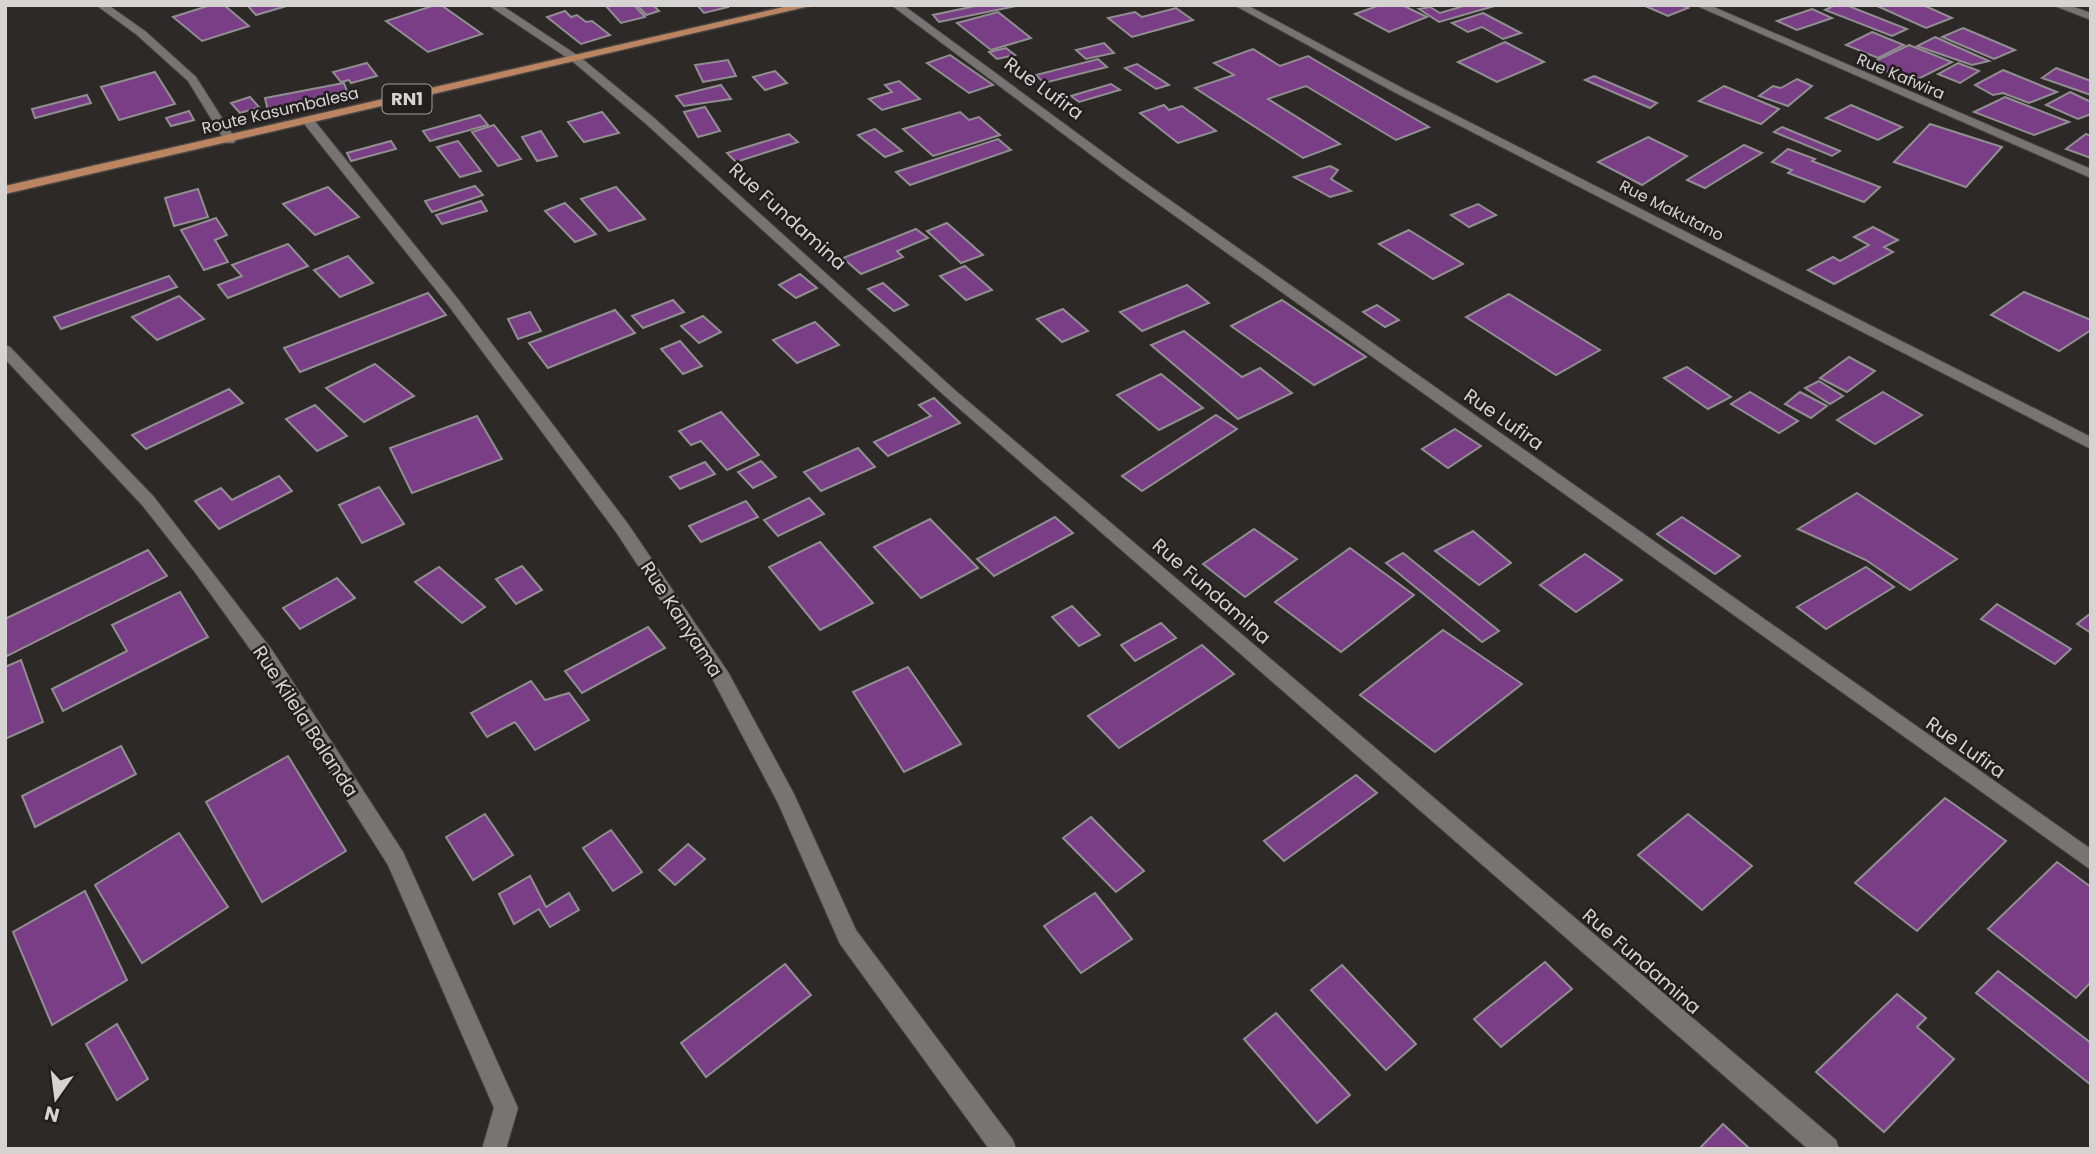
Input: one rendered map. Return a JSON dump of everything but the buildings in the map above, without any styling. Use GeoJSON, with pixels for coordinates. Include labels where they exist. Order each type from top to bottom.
{"type":"FeatureCollection","features":[{"type":"Feature","properties":{"kind":"highway","name":"Route Kasumbalesa"},"geometry":{"type":"LineString","coordinates":[[5,190],[808,5]]}},
{"type":"Feature","properties":{"kind":"street"},"geometry":{"type":"LineString","coordinates":[[101,5],[141,33],[192,79],[230,140]]}},
{"type":"Feature","properties":{"kind":"street"},"geometry":{"type":"LineString","coordinates":[[493,5],[576,59]]}},
{"type":"Feature","properties":{"kind":"street","name":"Rue Lufira"},"geometry":{"type":"LineString","coordinates":[[896,5],[1160,199],[2091,860]]}},
{"type":"Feature","properties":{"kind":"street","name":"Rue Makutano"},"geometry":{"type":"LineString","coordinates":[[1238,5],[1400,91],[2091,444]]}},
{"type":"Feature","properties":{"kind":"street","name":"Rue Kafwira"},"geometry":{"type":"LineString","coordinates":[[1700,5],[2091,174]]}},
{"type":"Feature","properties":{"kind":"street"},"geometry":{"type":"LineString","coordinates":[[2057,5],[2091,17]]}},
{"type":"Feature","properties":{"kind":"street","name":"Rue Fundamina"},"geometry":{"type":"LineString","coordinates":[[576,59],[740,200],[951,394],[1827,1149]]}},
{"type":"Feature","properties":{"kind":"street","name":"Rue Kanyama"},"geometry":{"type":"LineString","coordinates":[[309,122],[453,302],[622,528],[721,677],[787,800],[848,937],[1004,1149]]}},
{"type":"Feature","properties":{"kind":"street","name":"Rue Kilela Balanda"},"geometry":{"type":"LineString","coordinates":[[5,350],[148,501],[201,566],[265,655],[396,859],[506,1108],[494,1149]]}}]}
